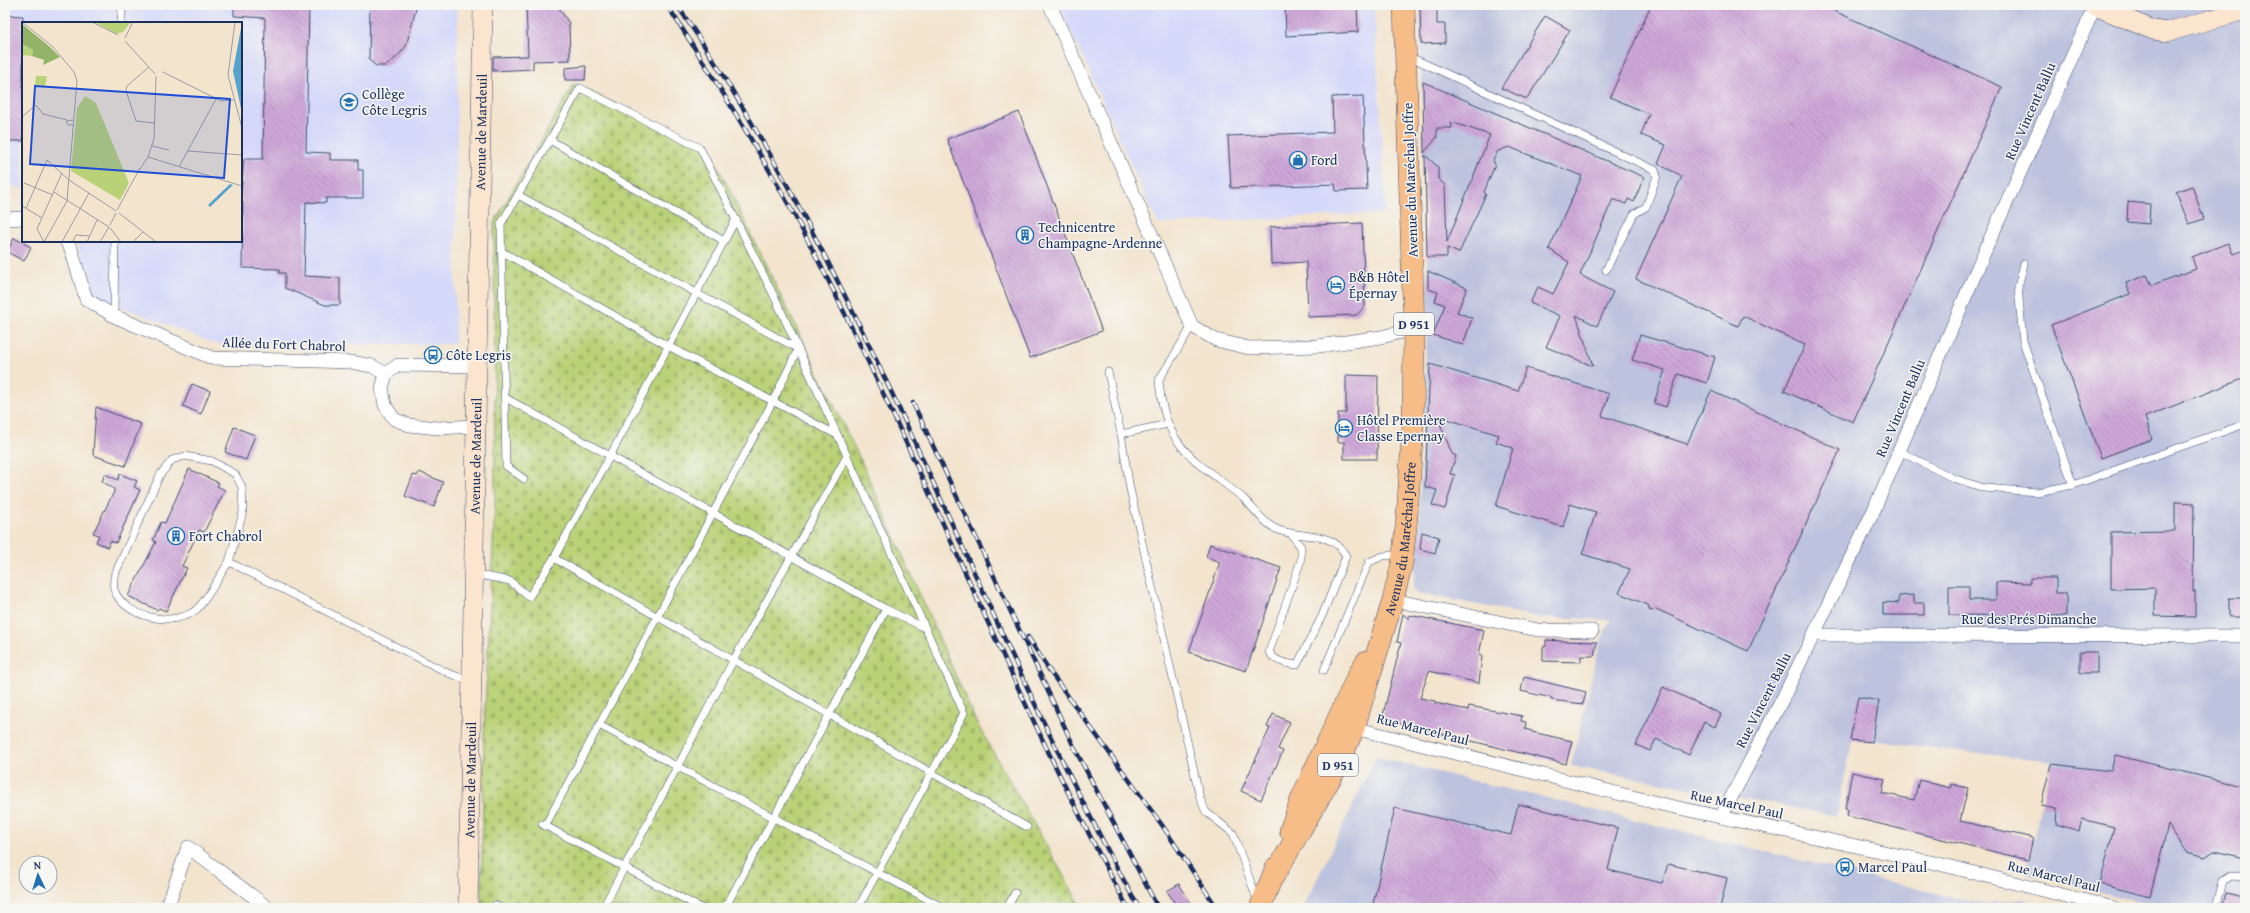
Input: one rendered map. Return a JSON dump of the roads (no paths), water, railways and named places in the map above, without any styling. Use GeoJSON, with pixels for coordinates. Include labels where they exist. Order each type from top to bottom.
{"type":"FeatureCollection","features":[{"type":"Feature","properties":{"kind":"main road","name":"Avenue du Maréchal Joffre"},"geometry":{"type":"LineString","coordinates":[[1272,879],[1339,764],[1354,728],[1393,600],[1403,554],[1413,425],[1414,330],[1404,5]]}},
{"type":"Feature","properties":{"kind":"main road","name":"Avenue du Maréchal Joffre"},"geometry":{"type":"LineString","coordinates":[[1272,879],[1302,797],[1359,672],[1381,640]]}},
{"type":"Feature","properties":{"kind":"main road","name":"D 951"},"geometry":{"type":"LineString","coordinates":[[1260,908],[1272,879]]}},
{"type":"Feature","properties":{"kind":"street","name":"Avenue de Mardeuil"},"geometry":{"type":"LineString","coordinates":[[468,908],[483,5]]}},
{"type":"Feature","properties":{"kind":"street"},"geometry":{"type":"LineString","coordinates":[[1050,5],[1192,326],[1216,340],[1248,348],[1318,346],[1381,337],[1414,330]]}},
{"type":"Feature","properties":{"kind":"street"},"geometry":{"type":"LineString","coordinates":[[2094,5],[2153,30],[2167,32],[2245,10]]}},
{"type":"Feature","properties":{"kind":"street","name":"Rue Vincent Ballu"},"geometry":{"type":"LineString","coordinates":[[1721,817],[1782,700],[1873,512],[1987,246],[2094,5]]}},
{"type":"Feature","properties":{"kind":"street"},"geometry":{"type":"LineString","coordinates":[[5,219],[22,218]]}},
{"type":"Feature","properties":{"kind":"street","name":"Allée du Fort Chabrol"},"geometry":{"type":"LineString","coordinates":[[67,242],[71,249],[86,299],[114,316],[212,358],[351,362],[372,366],[386,374]]}},
{"type":"Feature","properties":{"kind":"street"},"geometry":{"type":"LineString","coordinates":[[476,426],[438,428],[409,425],[394,419],[385,404],[382,388],[386,374],[398,365],[477,366]]}},
{"type":"Feature","properties":{"kind":"street"},"geometry":{"type":"LineString","coordinates":[[1393,600],[1538,630],[1592,631]]}},
{"type":"Feature","properties":{"kind":"street","name":"Rue des Prés Dimanche"},"geometry":{"type":"LineString","coordinates":[[1814,635],[2245,636]]}},
{"type":"Feature","properties":{"kind":"street","name":"Rue Marcel Paul"},"geometry":{"type":"LineString","coordinates":[[1354,728],[1515,769],[1721,817],[1935,863],[2114,908]]}},
{"type":"Feature","properties":{"kind":"street"},"geometry":{"type":"LineString","coordinates":[[167,908],[188,847],[268,908]]}},
{"type":"Feature","properties":{"kind":"lane"},"geometry":{"type":"LineString","coordinates":[[121,22],[122,5]]}},
{"type":"Feature","properties":{"kind":"lane"},"geometry":{"type":"LineString","coordinates":[[1406,55],[1655,170],[1657,176],[1646,207],[1634,214],[1606,270]]}},
{"type":"Feature","properties":{"kind":"lane"},"geometry":{"type":"LineString","coordinates":[[524,479],[506,466],[501,224],[580,88],[700,148],[736,219],[798,349],[964,713],[858,908]]}},
{"type":"Feature","properties":{"kind":"lane"},"geometry":{"type":"LineString","coordinates":[[550,140],[724,241]]}},
{"type":"Feature","properties":{"kind":"lane"},"geometry":{"type":"LineString","coordinates":[[518,195],[798,349]]}},
{"type":"Feature","properties":{"kind":"lane"},"geometry":{"type":"LineString","coordinates":[[474,574],[510,581],[529,597],[554,558],[610,456],[736,219]]}},
{"type":"Feature","properties":{"kind":"lane"},"geometry":{"type":"LineString","coordinates":[[114,316],[115,242]]}},
{"type":"Feature","properties":{"kind":"lane"},"geometry":{"type":"LineString","coordinates":[[501,251],[668,346],[837,435]]}},
{"type":"Feature","properties":{"kind":"lane"},"geometry":{"type":"LineString","coordinates":[[2024,264],[2018,287],[2023,341],[2073,486]]}},
{"type":"Feature","properties":{"kind":"lane"},"geometry":{"type":"LineString","coordinates":[[1192,326],[1159,380],[1168,424],[1175,439],[1191,458],[1243,499],[1275,529],[1291,534],[1311,534],[1335,542],[1343,548],[1346,556],[1322,616],[1297,665],[1289,664],[1272,657],[1269,652],[1301,560],[1301,547],[1291,534]]}},
{"type":"Feature","properties":{"kind":"lane"},"geometry":{"type":"LineString","coordinates":[[701,908],[543,825],[599,725],[773,401],[798,349]]}},
{"type":"Feature","properties":{"kind":"lane"},"geometry":{"type":"LineString","coordinates":[[1108,372],[1121,434],[1130,489],[1202,806],[1213,819],[1223,824],[1232,833],[1260,908]]}},
{"type":"Feature","properties":{"kind":"lane"},"geometry":{"type":"LineString","coordinates":[[504,397],[886,609],[925,628]]}},
{"type":"Feature","properties":{"kind":"lane"},"geometry":{"type":"LineString","coordinates":[[1121,434],[1168,424]]}},
{"type":"Feature","properties":{"kind":"lane"},"geometry":{"type":"LineString","coordinates":[[1899,451],[1953,478],[1984,488],[2037,492],[2073,486],[2245,424]]}},
{"type":"Feature","properties":{"kind":"lane"},"geometry":{"type":"LineString","coordinates":[[185,456],[212,461],[235,474],[242,487],[242,512],[229,562],[198,608],[184,616],[172,620],[156,619],[135,611],[121,601],[114,588],[114,576],[160,475],[172,460],[185,456]]}},
{"type":"Feature","properties":{"kind":"lane"},"geometry":{"type":"LineString","coordinates":[[603,908],[734,661],[846,456]]}},
{"type":"Feature","properties":{"kind":"lane"},"geometry":{"type":"LineString","coordinates":[[1324,670],[1369,562],[1383,556],[1403,554]]}},
{"type":"Feature","properties":{"kind":"lane"},"geometry":{"type":"LineString","coordinates":[[554,558],[828,716],[1027,828]]}},
{"type":"Feature","properties":{"kind":"lane"},"geometry":{"type":"LineString","coordinates":[[229,562],[448,673],[472,682]]}},
{"type":"Feature","properties":{"kind":"lane"},"geometry":{"type":"LineString","coordinates":[[725,908],[772,818],[886,609]]}},
{"type":"Feature","properties":{"kind":"lane"},"geometry":{"type":"LineString","coordinates":[[599,725],[944,908]]}},
{"type":"Feature","properties":{"kind":"lane"},"geometry":{"type":"LineString","coordinates":[[2215,908],[2222,880],[2230,876],[2245,877]]}},
{"type":"Feature","properties":{"kind":"lane"},"geometry":{"type":"LineString","coordinates":[[1007,908],[1015,893]]}},
{"type":"Feature","properties":{"kind":"railway"},"geometry":{"type":"LineString","coordinates":[[667,5],[739,120],[806,237],[888,404],[1044,742],[1085,826],[1128,908]]}},
{"type":"Feature","properties":{"kind":"railway"},"geometry":{"type":"LineString","coordinates":[[677,5],[745,112],[807,223],[864,336],[1024,681],[1080,796],[1139,908]]}},
{"type":"Feature","properties":{"kind":"railway"},"geometry":{"type":"LineString","coordinates":[[913,403],[1075,749],[1158,908]]}},
{"type":"Feature","properties":{"kind":"railway"},"geometry":{"type":"LineString","coordinates":[[1028,637],[1051,673],[1162,825],[1217,908]]}},
{"type":"Feature","properties":{"kind":"place","name":"Collège Côte Legris"},"geometry":{"type":"Point","coordinates":[349,102]}},
{"type":"Feature","properties":{"kind":"place","name":"Ford"},"geometry":{"type":"Point","coordinates":[1298,160]}},
{"type":"Feature","properties":{"kind":"place","name":"Technicentre Champagne-Ardenne"},"geometry":{"type":"Point","coordinates":[1025,235]}},
{"type":"Feature","properties":{"kind":"place","name":"B&B Hôtel Épernay"},"geometry":{"type":"Point","coordinates":[1336,285]}},
{"type":"Feature","properties":{"kind":"place","name":"Côte Legris"},"geometry":{"type":"Point","coordinates":[433,355]}},
{"type":"Feature","properties":{"kind":"place","name":"Hôtel Première Classe Epernay"},"geometry":{"type":"Point","coordinates":[1344,428]}},
{"type":"Feature","properties":{"kind":"place","name":"Fort Chabrol"},"geometry":{"type":"Point","coordinates":[176,536]}},
{"type":"Feature","properties":{"kind":"place","name":"Marcel Paul"},"geometry":{"type":"Point","coordinates":[1845,867]}}]}
